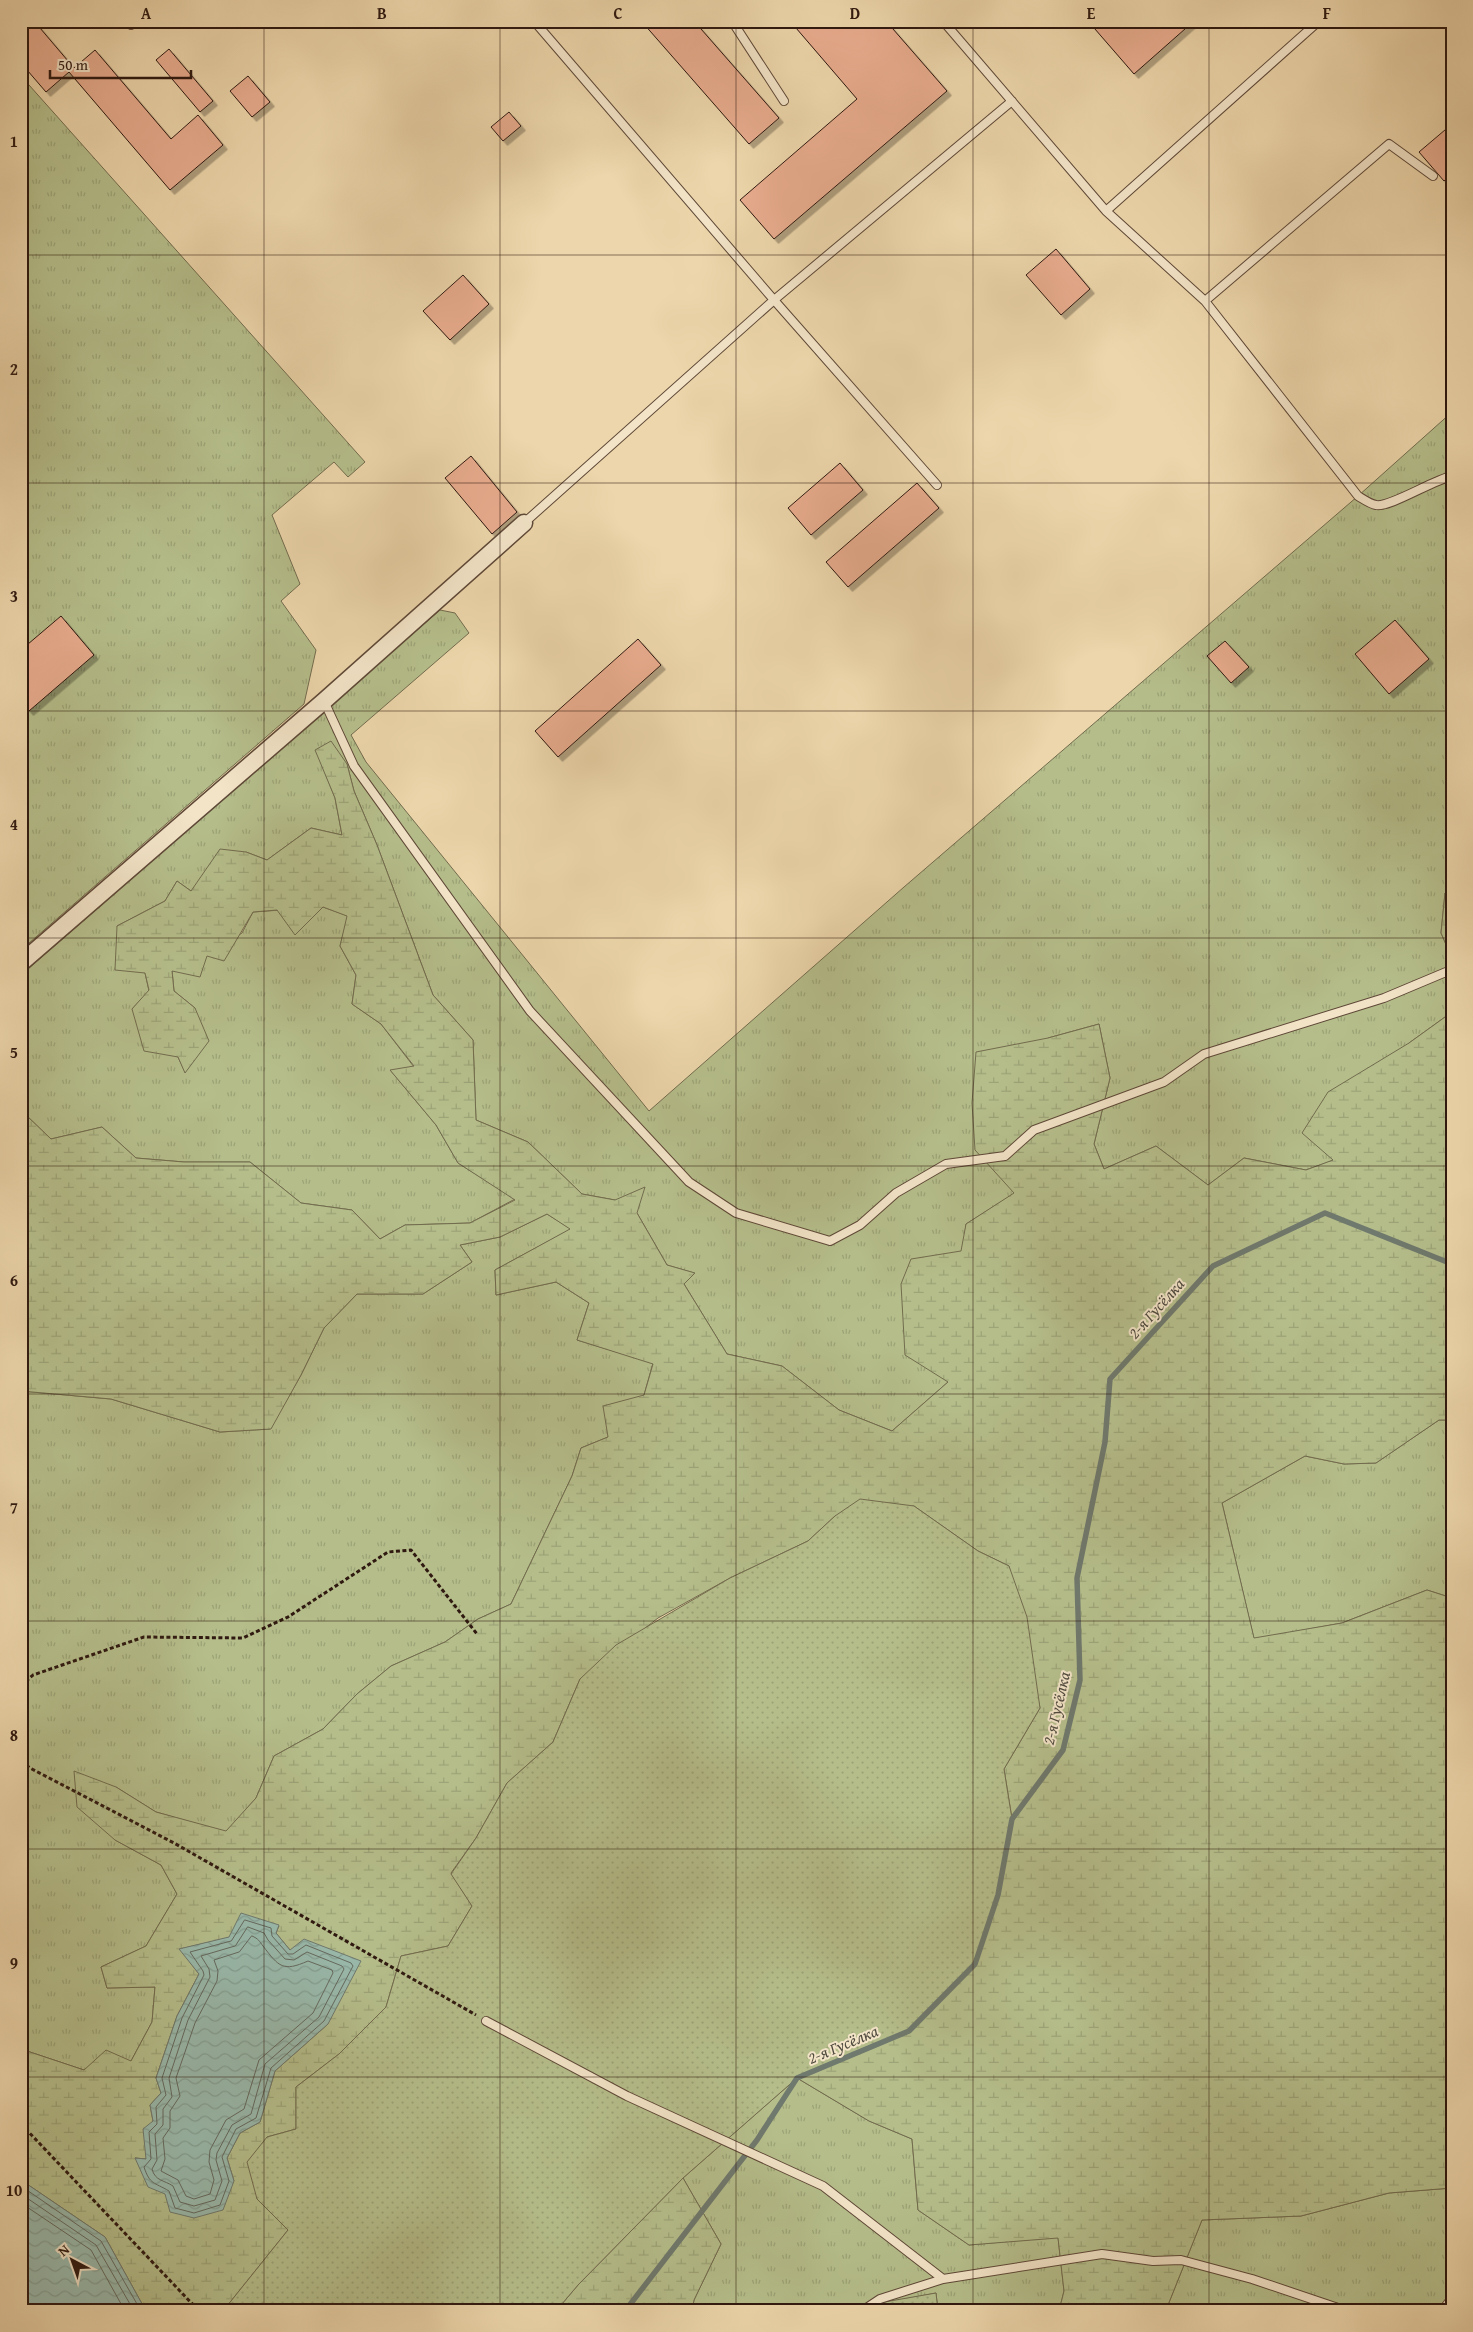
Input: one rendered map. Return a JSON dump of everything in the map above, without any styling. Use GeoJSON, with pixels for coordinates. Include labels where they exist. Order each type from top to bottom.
{"type":"FeatureCollection","features":[{"type":"Feature","properties":{"kind":"street"},"geometry":{"type":"LineString","coordinates":[[21,963],[324,701],[524,523]]}},
{"type":"Feature","properties":{"kind":"lane"},"geometry":{"type":"LineString","coordinates":[[534,21],[774,300],[937,485]]}},
{"type":"Feature","properties":{"kind":"lane"},"geometry":{"type":"LineString","coordinates":[[732,21],[784,101]]}},
{"type":"Feature","properties":{"kind":"lane"},"geometry":{"type":"LineString","coordinates":[[943,21],[1106,211],[1205,301],[1358,496],[1376,505],[1386,504],[1395,502],[1438,479],[1452,476]]}},
{"type":"Feature","properties":{"kind":"lane"},"geometry":{"type":"LineString","coordinates":[[1106,211],[1319,21]]}},
{"type":"Feature","properties":{"kind":"lane"},"geometry":{"type":"LineString","coordinates":[[524,523],[774,300],[1012,101]]}},
{"type":"Feature","properties":{"kind":"lane"},"geometry":{"type":"LineString","coordinates":[[1205,301],[1389,144],[1433,176]]}},
{"type":"Feature","properties":{"kind":"lane"},"geometry":{"type":"LineString","coordinates":[[324,701],[354,766],[530,1011],[689,1182],[736,1213],[830,1241],[860,1225],[896,1193],[946,1164],[1005,1156],[1034,1130],[1164,1082],[1204,1054],[1384,998],[1446,972],[1452,975]]}},
{"type":"Feature","properties":{"kind":"lane"},"geometry":{"type":"LineString","coordinates":[[486,2020],[627,2096],[823,2186],[943,2279]]}},
{"type":"Feature","properties":{"kind":"lane"},"geometry":{"type":"LineString","coordinates":[[862,2311],[880,2299],[943,2279],[1102,2254],[1154,2261],[1181,2260],[1252,2278],[1347,2311]]}},
{"type":"Feature","properties":{"kind":"lane"},"geometry":{"type":"LineString","coordinates":[[1442,2311],[1452,2298]]}},
{"type":"Feature","properties":{"kind":"path"},"geometry":{"type":"LineString","coordinates":[[21,1686],[33,1675],[144,1637],[243,1638],[288,1617],[388,1552],[411,1550],[477,1634]]}},
{"type":"Feature","properties":{"kind":"path"},"geometry":{"type":"LineString","coordinates":[[21,1761],[30,1768],[174,1842],[486,2020]]}},
{"type":"Feature","properties":{"kind":"path"},"geometry":{"type":"LineString","coordinates":[[21,2124],[199,2311]]}},
{"type":"Feature","properties":{"kind":"green space"},"geometry":{"type":"Polygon","coordinates":[[[21,76],[365,462],[348,477],[334,462],[272,515],[300,584],[281,601],[316,650],[304,704],[21,950],[21,76]]]}},
{"type":"Feature","properties":{"kind":"green space"},"geometry":{"type":"Polygon","coordinates":[[[1452,412],[1452,892],[1445,893],[1441,933],[1452,958],[1452,1012],[1409,1043],[1334,1160],[1306,1170],[1244,1158],[1208,1185],[1156,1146],[1104,1169],[1094,1144],[1110,1078],[1099,1024],[1048,1038],[975,1149],[1015,1193],[966,1224],[948,1382],[892,1431],[839,1410],[782,1366],[727,1354],[684,1284],[694,1273],[667,1265],[637,1213],[615,1200],[582,1194],[528,1142],[476,1120],[473,1040],[433,995],[377,845],[354,791],[347,764],[316,750],[335,798],[342,835],[311,828],[267,860],[246,852],[191,891],[177,881],[165,901],[117,926],[145,973],[149,991],[132,1009],[178,1057],[185,1072],[195,1008],[174,991],[172,970],[207,955],[242,933],[253,912],[323,907],[348,916],[340,946],[356,975],[352,1004],[381,1024],[414,1067],[391,1071],[436,1125],[458,1163],[515,1199],[470,1223],[405,1225],[380,1239],[352,1210],[301,1203],[250,1162],[184,1162],[136,1158],[102,1127],[51,1139],[27,1116],[21,1123],[21,975],[440,610],[455,613],[469,633],[351,735],[366,762],[649,1111],[904,887],[1358,496],[1452,412]]]}},
{"type":"Feature","properties":{"kind":"green space"},"geometry":{"type":"Polygon","coordinates":[[[331,741],[347,764],[354,791],[377,845],[433,995],[473,1040],[476,1120],[528,1142],[582,1194],[615,1200],[645,1187],[637,1213],[667,1265],[695,1273],[684,1284],[727,1354],[782,1366],[839,1410],[892,1431],[948,1382],[905,1355],[901,1284],[911,1259],[961,1251],[966,1224],[1014,1193],[975,1150],[972,1103],[976,1052],[1048,1038],[1099,1024],[1110,1078],[1094,1144],[1104,1169],[1156,1146],[1208,1185],[1244,1158],[1306,1170],[1333,1160],[1302,1133],[1328,1092],[1409,1043],[1452,1012],[1452,1420],[1439,1420],[1376,1463],[1344,1464],[1305,1456],[1222,1503],[1254,1638],[1342,1623],[1427,1590],[1452,1598],[1452,2188],[1389,2193],[1301,2216],[1202,2220],[1168,2305],[1169,2311],[1059,2311],[1064,2291],[1058,2238],[969,2245],[918,2210],[912,2139],[869,2121],[797,2078],[909,2031],[1012,1819],[1004,1769],[1040,1708],[1009,1566],[978,1551],[914,1506],[835,1516],[808,1541],[730,1578],[658,1618],[580,1679],[553,1742],[507,1783],[476,1838],[451,1873],[472,1906],[448,1946],[401,1956],[386,2007],[339,2054],[296,2087],[296,2129],[267,2137],[257,2199],[288,2230],[223,2311],[146,2311],[105,2237],[21,2180],[21,2049],[84,2070],[106,2050],[131,2061],[152,2022],[155,1987],[107,1988],[101,1967],[146,1946],[177,1894],[161,1865],[115,1840],[77,1807],[74,1771],[116,1787],[156,1812],[226,1831],[256,1798],[274,1756],[323,1729],[357,1694],[391,1666],[445,1642],[478,1619],[511,1604],[572,1476],[581,1448],[608,1437],[603,1406],[644,1395],[653,1364],[577,1340],[589,1303],[556,1282],[496,1295],[495,1270],[570,1229],[547,1214],[500,1237],[460,1245],[472,1262],[423,1294],[357,1294],[324,1328],[271,1429],[220,1432],[111,1399],[21,1391],[21,1123],[27,1116],[51,1139],[102,1127],[136,1158],[184,1162],[250,1162],[301,1203],[352,1210],[380,1239],[405,1225],[470,1223],[515,1200],[458,1163],[436,1125],[390,1070],[414,1066],[381,1024],[352,1004],[356,975],[340,946],[347,916],[323,907],[295,935],[277,910],[253,912],[224,961],[207,956],[200,977],[172,971],[174,991],[195,1008],[209,1041],[185,1073],[178,1057],[144,1051],[132,1009],[149,990],[145,973],[115,970],[117,926],[165,901],[177,881],[191,891],[220,849],[246,852],[267,860],[311,828],[342,835],[335,798],[315,750],[331,741]],[[279,1926],[180,1949],[199,1974],[177,2016],[156,2078],[161,2093],[150,2105],[153,2121],[146,2159],[135,2158],[234,2181],[227,2158],[240,2133],[260,2122],[275,2071],[328,2024],[290,1950],[276,1933],[279,1926]]]}},
{"type":"Feature","properties":{"kind":"green space"},"geometry":{"type":"Polygon","coordinates":[[[1452,892],[1452,958],[1441,933],[1445,893],[1452,892]]]}},
{"type":"Feature","properties":{"kind":"green space"},"geometry":{"type":"Polygon","coordinates":[[[547,1214],[571,1229],[495,1270],[496,1295],[556,1282],[589,1303],[577,1340],[653,1363],[644,1395],[608,1437],[581,1448],[572,1476],[511,1604],[478,1619],[445,1642],[391,1666],[357,1694],[323,1729],[274,1756],[256,1798],[226,1832],[156,1812],[116,1787],[115,1840],[161,1865],[177,1894],[146,1946],[101,1967],[107,1988],[155,1987],[152,2022],[131,2061],[84,2070],[21,2049],[21,1391],[111,1399],[220,1432],[270,1429],[301,1375],[324,1328],[357,1294],[423,1294],[472,1262],[460,1245],[500,1237],[547,1214]]]}},
{"type":"Feature","properties":{"kind":"green space"},"geometry":{"type":"Polygon","coordinates":[[[1439,1420],[1452,1420],[1452,1598],[1427,1590],[1342,1623],[1254,1639],[1222,1503],[1305,1456],[1344,1464],[1376,1463],[1439,1420]]]}},
{"type":"Feature","properties":{"kind":"green space"},"geometry":{"type":"Polygon","coordinates":[[[860,1499],[914,1506],[978,1551],[1009,1566],[1027,1617],[1040,1708],[1004,1769],[1012,1819],[998,1895],[975,1964],[909,2031],[797,2078],[683,2178],[578,2285],[556,2311],[223,2311],[288,2230],[257,2199],[247,2162],[267,2137],[296,2129],[296,2087],[339,2054],[386,2007],[401,1956],[448,1946],[472,1906],[451,1874],[476,1838],[507,1783],[553,1742],[580,1679],[616,1645],[730,1578],[808,1541],[835,1516],[860,1499]]]}},
{"type":"Feature","properties":{"kind":"green space"},"geometry":{"type":"Polygon","coordinates":[[[797,2078],[869,2121],[912,2139],[918,2210],[969,2245],[1058,2237],[1064,2291],[1059,2311],[938,2311],[936,2293],[845,2311],[692,2311],[694,2300],[721,2244],[683,2178],[797,2078]]]}},
{"type":"Feature","properties":{"kind":"green space"},"geometry":{"type":"Polygon","coordinates":[[[683,2178],[721,2244],[694,2300],[692,2311],[556,2311],[578,2285],[683,2178]]]}},
{"type":"Feature","properties":{"kind":"green space"},"geometry":{"type":"Polygon","coordinates":[[[1452,2188],[1452,2311],[1169,2311],[1168,2305],[1202,2220],[1301,2216],[1389,2193],[1452,2188]]]}},
{"type":"Feature","properties":{"kind":"green space"},"geometry":{"type":"Polygon","coordinates":[[[936,2293],[938,2311],[845,2311],[844,2309],[936,2293]]]}},
{"type":"Feature","properties":{"kind":"water"},"geometry":{"type":"Polygon","coordinates":[[[241,1913],[279,1925],[276,1933],[290,1950],[304,1939],[361,1961],[328,2024],[275,2071],[260,2122],[240,2133],[227,2158],[234,2181],[223,2210],[194,2218],[170,2212],[165,2194],[148,2187],[135,2158],[146,2159],[143,2129],[153,2121],[150,2105],[161,2093],[156,2078],[177,2016],[199,1974],[179,1949],[229,1937],[241,1913]]]}},
{"type":"Feature","properties":{"kind":"water"},"geometry":{"type":"Polygon","coordinates":[[[21,2180],[105,2237],[146,2311],[21,2311],[21,2180]]]}},
{"type":"Feature","properties":{"kind":"building"},"geometry":{"type":"Polygon","coordinates":[[[21,21],[34,21],[74,68],[95,50],[171,139],[198,115],[223,145],[170,190],[69,72],[46,92],[21,63],[21,21]]]}},
{"type":"Feature","properties":{"kind":"building"},"geometry":{"type":"Polygon","coordinates":[[[645,21],[694,21],[779,118],[749,144],[643,23],[645,21]]]}},
{"type":"Feature","properties":{"kind":"building"},"geometry":{"type":"Polygon","coordinates":[[[790,21],[886,21],[947,91],[774,239],[740,200],[857,99],[790,21]]]}},
{"type":"Feature","properties":{"kind":"building"},"geometry":{"type":"Polygon","coordinates":[[[1088,21],[1194,21],[1134,74],[1088,21]]]}},
{"type":"Feature","properties":{"kind":"building"},"geometry":{"type":"Polygon","coordinates":[[[169,49],[213,101],[200,112],[156,60],[169,49]]]}},
{"type":"Feature","properties":{"kind":"building"},"geometry":{"type":"Polygon","coordinates":[[[248,76],[270,102],[252,117],[230,91],[248,76]]]}},
{"type":"Feature","properties":{"kind":"building"},"geometry":{"type":"Polygon","coordinates":[[[509,112],[521,126],[503,141],[491,127],[509,112]]]}},
{"type":"Feature","properties":{"kind":"building"},"geometry":{"type":"Polygon","coordinates":[[[1452,124],[1452,174],[1444,181],[1419,152],[1452,124]]]}},
{"type":"Feature","properties":{"kind":"building"},"geometry":{"type":"Polygon","coordinates":[[[1056,249],[1090,289],[1061,315],[1026,275],[1056,249]]]}},
{"type":"Feature","properties":{"kind":"building"},"geometry":{"type":"Polygon","coordinates":[[[463,275],[489,304],[450,340],[423,311],[463,275]]]}},
{"type":"Feature","properties":{"kind":"building"},"geometry":{"type":"Polygon","coordinates":[[[471,456],[517,512],[492,534],[445,478],[471,456]]]}},
{"type":"Feature","properties":{"kind":"building"},"geometry":{"type":"Polygon","coordinates":[[[840,463],[863,490],[811,535],[788,508],[840,463]]]}},
{"type":"Feature","properties":{"kind":"building"},"geometry":{"type":"Polygon","coordinates":[[[917,483],[939,508],[848,587],[826,562],[917,483]]]}},
{"type":"Feature","properties":{"kind":"building"},"geometry":{"type":"Polygon","coordinates":[[[61,616],[94,655],[29,711],[21,702],[21,650],[61,616]]]}},
{"type":"Feature","properties":{"kind":"building"},"geometry":{"type":"Polygon","coordinates":[[[1395,620],[1429,659],[1389,694],[1355,654],[1395,620]]]}},
{"type":"Feature","properties":{"kind":"building"},"geometry":{"type":"Polygon","coordinates":[[[638,639],[661,665],[558,757],[535,731],[638,639]]]}},
{"type":"Feature","properties":{"kind":"building"},"geometry":{"type":"Polygon","coordinates":[[[1225,641],[1249,667],[1231,683],[1207,656],[1225,641]]]}},
{"type":"Feature","properties":{"kind":"waterway","name":"2-я Гусёлка"},"geometry":{"type":"LineString","coordinates":[[625,2311],[757,2140],[797,2078],[909,2031],[975,1964],[998,1895],[1012,1819],[1063,1750],[1080,1680],[1077,1578],[1105,1442],[1110,1379],[1213,1266],[1325,1213],[1452,1264]]}}]}
